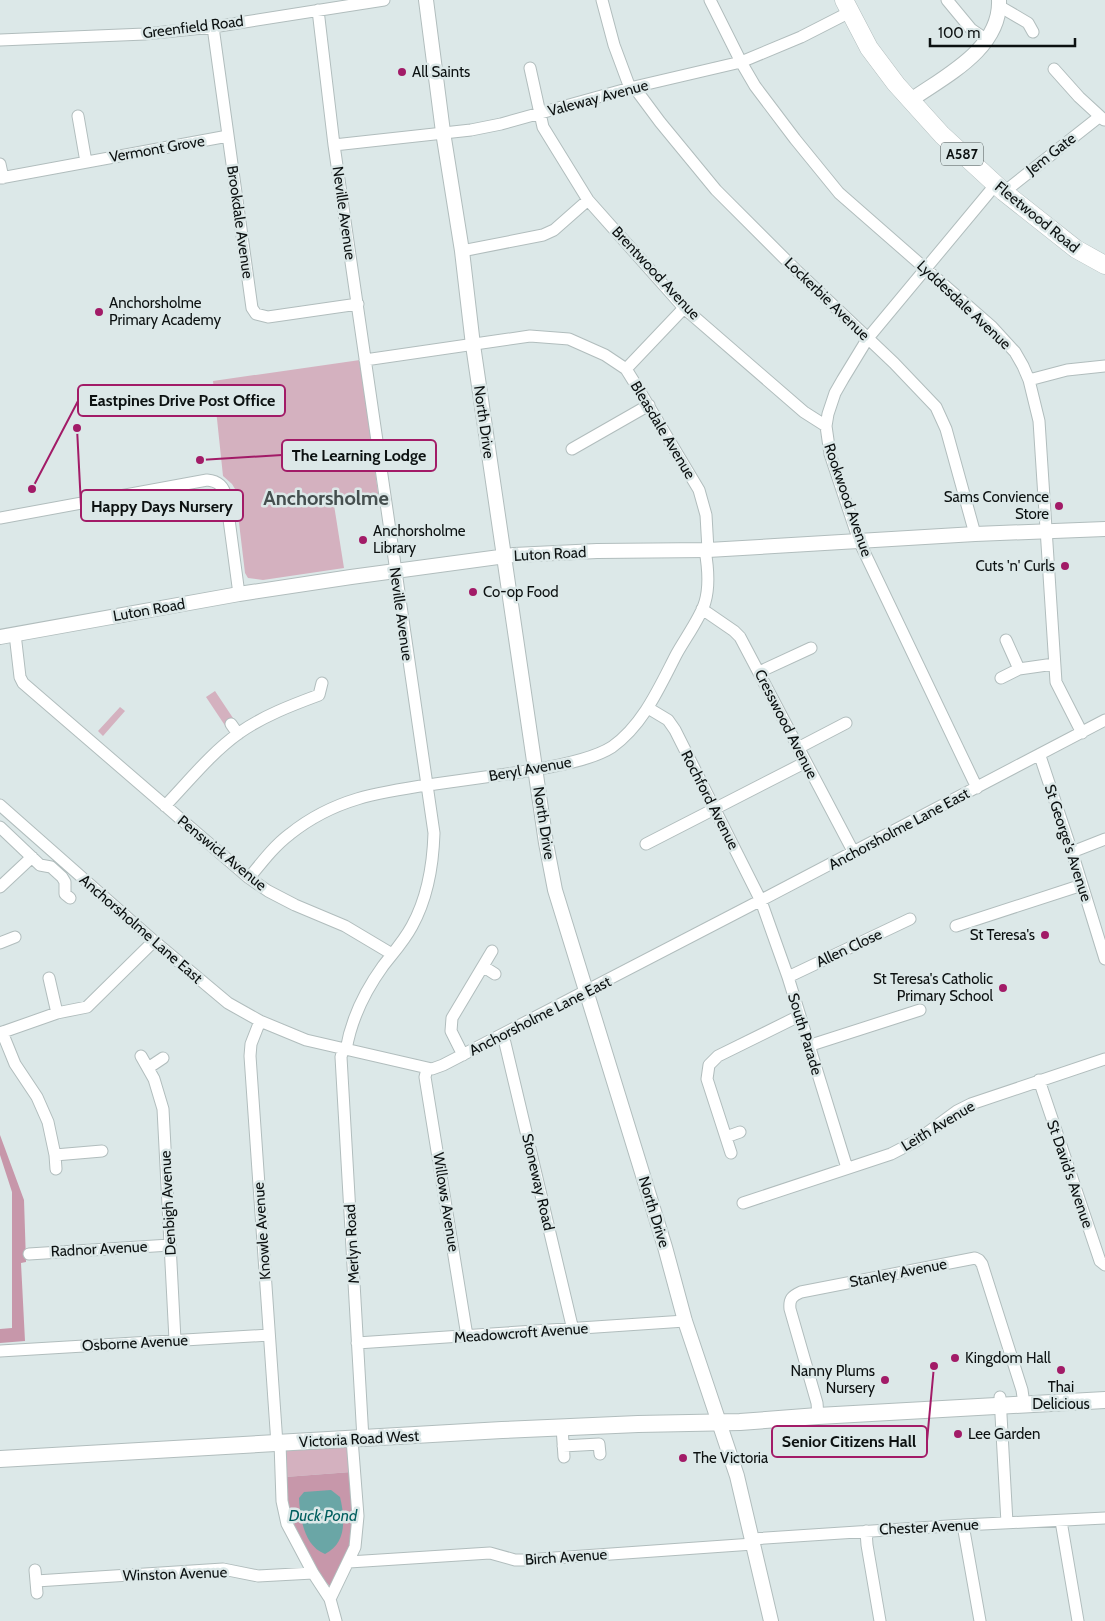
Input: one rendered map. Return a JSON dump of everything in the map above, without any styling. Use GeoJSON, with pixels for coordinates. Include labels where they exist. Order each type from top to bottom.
{"type":"FeatureCollection","features":[{"type":"Feature","properties":{"kind":"main road","name":"Fleetwood Road"},"geometry":{"type":"LineString","coordinates":[[847,6],[869,48],[942,136],[1000,188],[1076,249],[1105,265]]}},
{"type":"Feature","properties":{"kind":"main road","name":"Victoria Road West"},"geometry":{"type":"LineString","coordinates":[[0,1460],[562,1427],[718,1422],[738,1413],[818,1412],[1000,1402],[1105,1391]]}},
{"type":"Feature","properties":{"kind":"main road","name":"Victoria Road West"},"geometry":{"type":"LineString","coordinates":[[1024,1400],[1105,1400]]}},
{"type":"Feature","properties":{"kind":"street","name":"Greenfield Road"},"geometry":{"type":"LineString","coordinates":[[0,40],[96,37],[213,27],[384,0]]}},
{"type":"Feature","properties":{"kind":"street","name":"North Drive"},"geometry":{"type":"LineString","coordinates":[[426,0],[462,251],[473,345],[535,770],[555,890],[665,1247],[685,1321],[737,1476],[771,1621]]}},
{"type":"Feature","properties":{"kind":"street","name":"Lockerbie Avenue"},"geometry":{"type":"LineString","coordinates":[[602,0],[614,45],[632,88],[716,190],[936,407],[946,429],[975,534]]}},
{"type":"Feature","properties":{"kind":"street","name":"Lyddesdale Avenue"},"geometry":{"type":"LineString","coordinates":[[710,0],[756,86],[839,193],[1003,337],[1023,366],[1029,380],[1039,421],[1056,682],[1082,732]]}},
{"type":"Feature","properties":{"kind":"street"},"geometry":{"type":"LineString","coordinates":[[947,0],[971,29],[987,40]]}},
{"type":"Feature","properties":{"kind":"street"},"geometry":{"type":"LineString","coordinates":[[911,100],[969,60],[987,40],[999,3],[1028,23],[1033,32]]}},
{"type":"Feature","properties":{"kind":"street","name":"Valeway Avenue"},"geometry":{"type":"LineString","coordinates":[[334,145],[471,130],[540,114],[632,88],[742,62],[801,37],[847,6]]}},
{"type":"Feature","properties":{"kind":"street","name":"Neville Avenue"},"geometry":{"type":"LineString","coordinates":[[318,10],[334,145],[434,833],[431,871],[419,913],[407,935],[392,954],[360,1005],[351,1025],[344,1050]]}},
{"type":"Feature","properties":{"kind":"street","name":"Brookdale Avenue"},"geometry":{"type":"LineString","coordinates":[[213,27],[252,308],[256,314],[268,317],[358,304]]}},
{"type":"Feature","properties":{"kind":"street","name":"Brentwood Avenue"},"geometry":{"type":"LineString","coordinates":[[530,68],[543,127],[588,200],[684,308],[804,412],[826,426]]}},
{"type":"Feature","properties":{"kind":"street"},"geometry":{"type":"LineString","coordinates":[[1054,69],[1102,119]]}},
{"type":"Feature","properties":{"kind":"street"},"geometry":{"type":"LineString","coordinates":[[78,116],[86,162]]}},
{"type":"Feature","properties":{"kind":"street","name":"Jem Gate"},"geometry":{"type":"LineString","coordinates":[[1000,188],[1102,119]]}},
{"type":"Feature","properties":{"kind":"street","name":"Vermont Grove"},"geometry":{"type":"LineString","coordinates":[[0,164],[1,178],[228,136]]}},
{"type":"Feature","properties":{"kind":"street","name":"Rookwood Avenue"},"geometry":{"type":"LineString","coordinates":[[977,788],[859,541],[830,454],[826,426],[832,402],[839,386],[868,338],[925,268],[1000,188]]}},
{"type":"Feature","properties":{"kind":"street"},"geometry":{"type":"LineString","coordinates":[[462,251],[543,235],[554,230],[588,200]]}},
{"type":"Feature","properties":{"kind":"street"},"geometry":{"type":"LineString","coordinates":[[626,370],[684,308]]}},
{"type":"Feature","properties":{"kind":"street","name":"Bleasdale Avenue"},"geometry":{"type":"LineString","coordinates":[[365,360],[530,336],[569,339],[605,354],[626,370],[699,490],[706,515],[706,550]]}},
{"type":"Feature","properties":{"kind":"street"},"geometry":{"type":"LineString","coordinates":[[1029,380],[1067,370],[1105,366]]}},
{"type":"Feature","properties":{"kind":"street"},"geometry":{"type":"LineString","coordinates":[[572,449],[648,405]]}},
{"type":"Feature","properties":{"kind":"street"},"geometry":{"type":"LineString","coordinates":[[0,518],[207,480],[214,481],[225,490],[240,594]]}},
{"type":"Feature","properties":{"kind":"street","name":"Luton Road"},"geometry":{"type":"LineString","coordinates":[[0,637],[240,594],[395,570],[504,556],[597,551],[706,550],[975,534],[1105,529]]}},
{"type":"Feature","properties":{"kind":"street","name":"Beryl Avenue"},"geometry":{"type":"LineString","coordinates":[[249,878],[273,850],[290,834],[334,807],[366,795],[535,770],[589,757],[610,747],[630,732],[648,708],[702,610],[708,581],[706,550]]}},
{"type":"Feature","properties":{"kind":"street","name":"Cresswood Avenue"},"geometry":{"type":"LineString","coordinates":[[702,610],[726,625],[740,638],[854,853]]}},
{"type":"Feature","properties":{"kind":"street","name":"Penswick Avenue"},"geometry":{"type":"LineString","coordinates":[[15,634],[20,677],[24,683],[96,738],[165,806],[249,878],[295,905],[345,926],[392,954]]}},
{"type":"Feature","properties":{"kind":"street"},"geometry":{"type":"LineString","coordinates":[[1006,640],[1019,669]]}},
{"type":"Feature","properties":{"kind":"street"},"geometry":{"type":"LineString","coordinates":[[759,672],[811,648]]}},
{"type":"Feature","properties":{"kind":"street"},"geometry":{"type":"LineString","coordinates":[[1001,678],[1019,669],[1054,664]]}},
{"type":"Feature","properties":{"kind":"street"},"geometry":{"type":"LineString","coordinates":[[319,695],[322,683]]}},
{"type":"Feature","properties":{"kind":"street"},"geometry":{"type":"LineString","coordinates":[[319,695],[329,702]]}},
{"type":"Feature","properties":{"kind":"street"},"geometry":{"type":"LineString","coordinates":[[165,806],[217,751],[238,734],[271,714],[319,695]]}},
{"type":"Feature","properties":{"kind":"street","name":"Rochford Avenue"},"geometry":{"type":"LineString","coordinates":[[648,708],[668,720],[675,730],[761,901]]}},
{"type":"Feature","properties":{"kind":"street","name":"Anchorsholme Lane East"},"geometry":{"type":"LineString","coordinates":[[0,805],[154,941],[228,1003],[260,1021],[306,1040],[427,1069],[438,1067],[463,1055],[586,992],[1040,756],[1105,720]]}},
{"type":"Feature","properties":{"kind":"street"},"geometry":{"type":"LineString","coordinates":[[798,748],[846,723]]}},
{"type":"Feature","properties":{"kind":"street"},"geometry":{"type":"LineString","coordinates":[[231,724],[238,734]]}},
{"type":"Feature","properties":{"kind":"street","name":"St George's Avenue"},"geometry":{"type":"LineString","coordinates":[[1040,756],[1105,959]]}},
{"type":"Feature","properties":{"kind":"street"},"geometry":{"type":"LineString","coordinates":[[646,844],[806,762]]}},
{"type":"Feature","properties":{"kind":"street"},"geometry":{"type":"LineString","coordinates":[[0,826],[40,865],[50,867],[62,877],[65,882],[65,894],[70,898]]}},
{"type":"Feature","properties":{"kind":"street"},"geometry":{"type":"LineString","coordinates":[[1072,852],[1105,839]]}},
{"type":"Feature","properties":{"kind":"street"},"geometry":{"type":"LineString","coordinates":[[0,888],[32,857]]}},
{"type":"Feature","properties":{"kind":"street"},"geometry":{"type":"LineString","coordinates":[[956,926],[1082,885]]}},
{"type":"Feature","properties":{"kind":"street","name":"South Parade"},"geometry":{"type":"LineString","coordinates":[[761,901],[788,977],[846,1168]]}},
{"type":"Feature","properties":{"kind":"street","name":"Allen Close"},"geometry":{"type":"LineString","coordinates":[[788,977],[910,919]]}},
{"type":"Feature","properties":{"kind":"street"},"geometry":{"type":"LineString","coordinates":[[0,943],[15,938]]}},
{"type":"Feature","properties":{"kind":"street"},"geometry":{"type":"LineString","coordinates":[[56,1169],[48,1122],[37,1097],[14,1064],[1,1032],[57,1013],[87,1007],[154,941]]}},
{"type":"Feature","properties":{"kind":"street"},"geometry":{"type":"LineString","coordinates":[[463,1055],[453,1036],[452,1018],[492,951]]}},
{"type":"Feature","properties":{"kind":"street"},"geometry":{"type":"LineString","coordinates":[[484,967],[495,974]]}},
{"type":"Feature","properties":{"kind":"street"},"geometry":{"type":"LineString","coordinates":[[48,978],[57,1013]]}},
{"type":"Feature","properties":{"kind":"street"},"geometry":{"type":"LineString","coordinates":[[808,1046],[920,1010]]}},
{"type":"Feature","properties":{"kind":"street"},"geometry":{"type":"LineString","coordinates":[[731,1154],[707,1079],[709,1065],[718,1056],[799,1016]]}},
{"type":"Feature","properties":{"kind":"street","name":"Knowle Avenue"},"geometry":{"type":"LineString","coordinates":[[260,1021],[251,1044],[250,1056],[283,1513],[313,1573],[330,1599],[336,1621]]}},
{"type":"Feature","properties":{"kind":"street","name":"Stoneway Road"},"geometry":{"type":"LineString","coordinates":[[501,1035],[507,1053],[573,1330]]}},
{"type":"Feature","properties":{"kind":"street","name":"Merlyn Road"},"geometry":{"type":"LineString","coordinates":[[330,1599],[355,1548],[358,1516],[357,1343],[341,1057],[344,1050]]}},
{"type":"Feature","properties":{"kind":"street","name":"Denbigh Avenue"},"geometry":{"type":"LineString","coordinates":[[141,1056],[158,1088],[163,1109],[175,1340]]}},
{"type":"Feature","properties":{"kind":"street"},"geometry":{"type":"LineString","coordinates":[[148,1068],[163,1058]]}},
{"type":"Feature","properties":{"kind":"street","name":"Leith Avenue"},"geometry":{"type":"LineString","coordinates":[[742,1202],[891,1154],[909,1145],[957,1111],[971,1104],[1105,1059]]}},
{"type":"Feature","properties":{"kind":"street","name":"Willows Avenue"},"geometry":{"type":"LineString","coordinates":[[427,1069],[425,1077],[467,1336]]}},
{"type":"Feature","properties":{"kind":"street","name":"St David's Avenue"},"geometry":{"type":"LineString","coordinates":[[1039,1080],[1100,1261],[1105,1265]]}},
{"type":"Feature","properties":{"kind":"street"},"geometry":{"type":"LineString","coordinates":[[726,1137],[740,1132]]}},
{"type":"Feature","properties":{"kind":"street"},"geometry":{"type":"LineString","coordinates":[[55,1155],[102,1151]]}},
{"type":"Feature","properties":{"kind":"street","name":"Radnor Avenue"},"geometry":{"type":"LineString","coordinates":[[28,1254],[170,1245]]}},
{"type":"Feature","properties":{"kind":"street","name":"Stanley Avenue"},"geometry":{"type":"LineString","coordinates":[[818,1412],[790,1309],[789,1302],[793,1295],[975,1258],[982,1264],[1024,1400]]}},
{"type":"Feature","properties":{"kind":"street","name":"Meadowcroft Avenue"},"geometry":{"type":"LineString","coordinates":[[357,1343],[685,1321]]}},
{"type":"Feature","properties":{"kind":"street","name":"Osborne Avenue"},"geometry":{"type":"LineString","coordinates":[[0,1351],[269,1335]]}},
{"type":"Feature","properties":{"kind":"street"},"geometry":{"type":"LineString","coordinates":[[1000,1402],[1007,1523]]}},
{"type":"Feature","properties":{"kind":"street"},"geometry":{"type":"LineString","coordinates":[[562,1427],[564,1451],[599,1444],[600,1454]]}},
{"type":"Feature","properties":{"kind":"street","name":"Chester Avenue"},"geometry":{"type":"LineString","coordinates":[[753,1541],[866,1531],[1105,1518]]}},
{"type":"Feature","properties":{"kind":"street"},"geometry":{"type":"LineString","coordinates":[[1062,1520],[1078,1621]]}},
{"type":"Feature","properties":{"kind":"street"},"geometry":{"type":"LineString","coordinates":[[963,1525],[980,1621]]}},
{"type":"Feature","properties":{"kind":"street"},"geometry":{"type":"LineString","coordinates":[[866,1531],[880,1621]]}},
{"type":"Feature","properties":{"kind":"street","name":"Birch Avenue"},"geometry":{"type":"LineString","coordinates":[[349,1562],[490,1553],[515,1560],[526,1560],[753,1541]]}},
{"type":"Feature","properties":{"kind":"street","name":"Winston Avenue"},"geometry":{"type":"LineString","coordinates":[[36,1581],[223,1569],[258,1576],[313,1573]]}},
{"type":"Feature","properties":{"kind":"shaded area"},"geometry":{"type":"Polygon","coordinates":[[[360,360],[379,500],[334,505],[344,568],[263,580],[248,578],[245,573],[235,489],[223,476],[213,381],[360,360]]]}},
{"type":"Feature","properties":{"kind":"shaded area"},"geometry":{"type":"Polygon","coordinates":[[[215,691],[235,721],[226,727],[206,697],[215,691]]]}},
{"type":"Feature","properties":{"kind":"shaded area"},"geometry":{"type":"Polygon","coordinates":[[[120,707],[125,711],[103,736],[98,731],[120,707]]]}},
{"type":"Feature","properties":{"kind":"shaded area"},"geometry":{"type":"Polygon","coordinates":[[[0,1135],[24,1200],[26,1262],[21,1263],[25,1341],[0,1343],[0,1329],[12,1328],[12,1192],[0,1155],[0,1135]]]}},
{"type":"Feature","properties":{"kind":"shaded area"},"geometry":{"type":"Polygon","coordinates":[[[349,1447],[351,1472],[285,1477],[284,1450],[349,1447]]]}},
{"type":"Feature","properties":{"kind":"shaded area"},"geometry":{"type":"Polygon","coordinates":[[[351,1472],[355,1516],[352,1543],[330,1586],[318,1572],[294,1526],[287,1504],[285,1477],[351,1472]]]}},
{"type":"Feature","properties":{"kind":"water","name":"Duck Pond"},"geometry":{"type":"Polygon","coordinates":[[[331,1490],[340,1497],[343,1529],[337,1543],[325,1554],[312,1545],[304,1530],[299,1498],[304,1492],[331,1490]]]}},
{"type":"Feature","properties":{"kind":"place","name":"All Saints"},"geometry":{"type":"Point","coordinates":[402,72]}},
{"type":"Feature","properties":{"kind":"place","name":"Anchorsholme Primary Academy"},"geometry":{"type":"Point","coordinates":[99,312]}},
{"type":"Feature","properties":{"kind":"place","name":"Happy Days Nursery"},"geometry":{"type":"Point","coordinates":[77,428]}},
{"type":"Feature","properties":{"kind":"place","name":"The Learning Lodge"},"geometry":{"type":"Point","coordinates":[200,460]}},
{"type":"Feature","properties":{"kind":"place","name":"Eastpines Drive Post Office"},"geometry":{"type":"Point","coordinates":[32,489]}},
{"type":"Feature","properties":{"kind":"place","name":"Sams Convience Store"},"geometry":{"type":"Point","coordinates":[1059,506]}},
{"type":"Feature","properties":{"kind":"place","name":"Anchorsholme Library"},"geometry":{"type":"Point","coordinates":[363,540]}},
{"type":"Feature","properties":{"kind":"place","name":"Cuts 'n' Curls"},"geometry":{"type":"Point","coordinates":[1065,566]}},
{"type":"Feature","properties":{"kind":"place","name":"Co-op Food"},"geometry":{"type":"Point","coordinates":[473,592]}},
{"type":"Feature","properties":{"kind":"place","name":"St Teresa's"},"geometry":{"type":"Point","coordinates":[1045,935]}},
{"type":"Feature","properties":{"kind":"place","name":"St Teresa's Catholic Primary School"},"geometry":{"type":"Point","coordinates":[1003,988]}},
{"type":"Feature","properties":{"kind":"place","name":"Kingdom Hall"},"geometry":{"type":"Point","coordinates":[955,1358]}},
{"type":"Feature","properties":{"kind":"place","name":"Senior Citizens Hall"},"geometry":{"type":"Point","coordinates":[934,1366]}},
{"type":"Feature","properties":{"kind":"place","name":"Thai Delicious"},"geometry":{"type":"Point","coordinates":[1061,1370]}},
{"type":"Feature","properties":{"kind":"place","name":"Nanny Plums Nursery"},"geometry":{"type":"Point","coordinates":[885,1380]}},
{"type":"Feature","properties":{"kind":"place","name":"Lee Garden"},"geometry":{"type":"Point","coordinates":[958,1434]}},
{"type":"Feature","properties":{"kind":"place","name":"The Victoria"},"geometry":{"type":"Point","coordinates":[683,1458]}},
{"type":"Feature","properties":{"kind":"district","name":"Anchorsholme"},"geometry":{"type":"Point","coordinates":[326,498]}}]}
